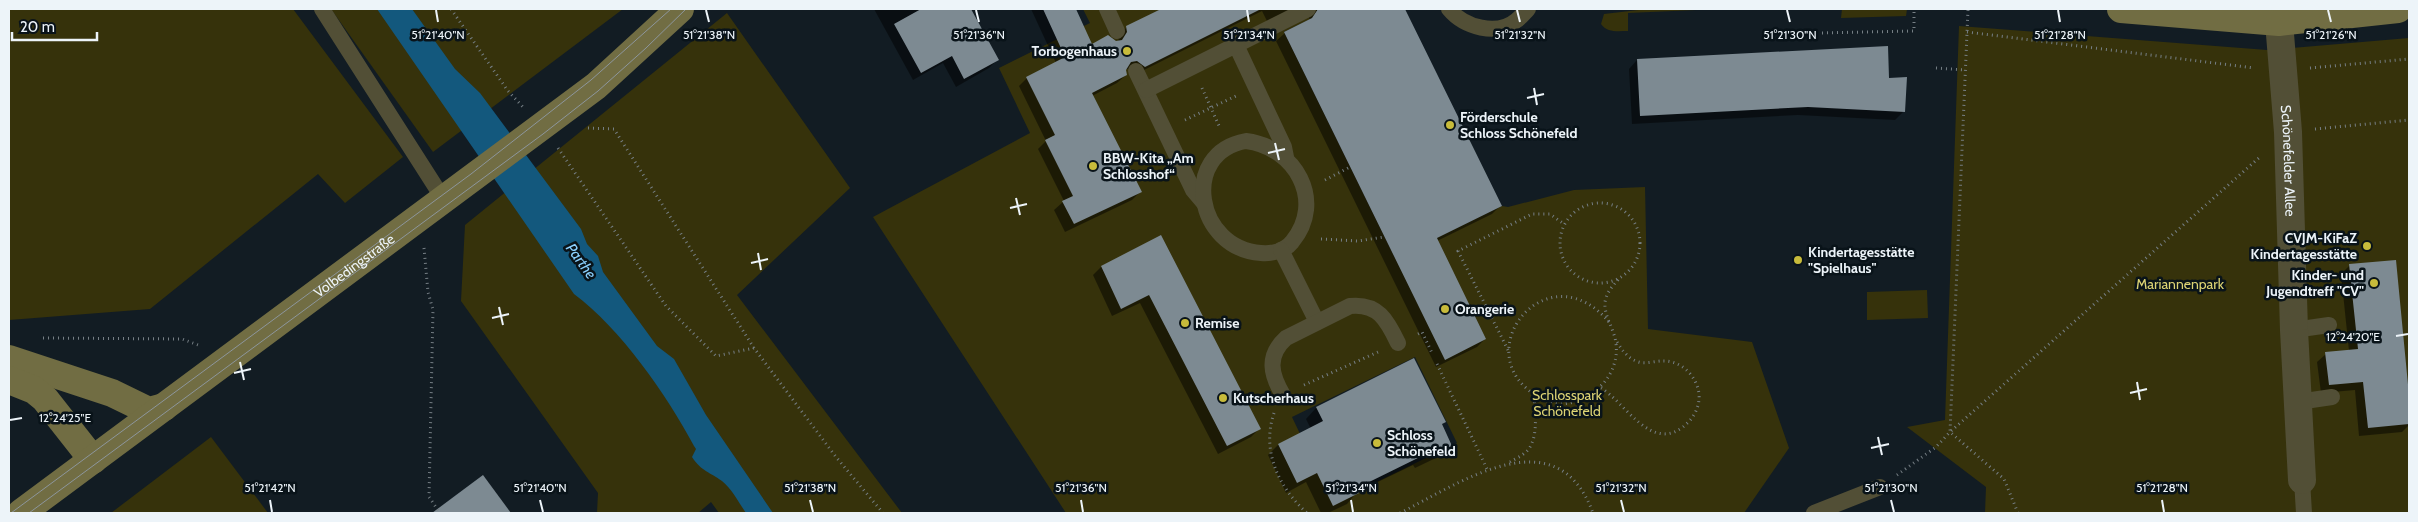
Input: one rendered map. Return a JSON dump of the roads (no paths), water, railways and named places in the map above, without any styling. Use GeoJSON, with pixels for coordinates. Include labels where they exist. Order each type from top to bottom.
{"type":"FeatureCollection","features":[{"type":"Feature","properties":{"kind":"main road","name":"Volbedingstraße"},"geometry":{"type":"LineString","coordinates":[[21,513],[532,135],[596,86],[680,9]]}},
{"type":"Feature","properties":{"kind":"main road"},"geometry":{"type":"LineString","coordinates":[[2121,9],[2279,22],[2398,9]]}},
{"type":"Feature","properties":{"kind":"main road"},"geometry":{"type":"LineString","coordinates":[[9,358],[112,393],[149,411],[164,407]]}},
{"type":"Feature","properties":{"kind":"main road"},"geometry":{"type":"LineString","coordinates":[[9,380],[34,390],[45,399],[93,460]]}},
{"type":"Feature","properties":{"kind":"street","name":"Schönefelder Allee"},"geometry":{"type":"LineString","coordinates":[[2279,22],[2288,132],[2294,330],[2302,480]]}},
{"type":"Feature","properties":{"kind":"lane"},"geometry":{"type":"LineString","coordinates":[[322,9],[444,200]]}},
{"type":"Feature","properties":{"kind":"lane"},"geometry":{"type":"LineString","coordinates":[[1107,9],[1117,31]]}},
{"type":"Feature","properties":{"kind":"lane"},"geometry":{"type":"LineString","coordinates":[[1146,90],[1308,9]]}},
{"type":"Feature","properties":{"kind":"lane"},"geometry":{"type":"LineString","coordinates":[[1448,9],[1455,16],[1469,24],[1485,28],[1501,27],[1516,21],[1528,9]]}},
{"type":"Feature","properties":{"kind":"lane"},"geometry":{"type":"LineString","coordinates":[[1236,45],[1284,147],[1286,157]]}},
{"type":"Feature","properties":{"kind":"lane"},"geometry":{"type":"LineString","coordinates":[[1136,71],[1193,190],[1204,203]]}},
{"type":"Feature","properties":{"kind":"lane"},"geometry":{"type":"LineString","coordinates":[[1246,141],[1261,142],[1286,157],[1296,170],[1304,190],[1306,210],[1298,232],[1291,244],[1280,250],[1265,254],[1238,249],[1227,242],[1209,220],[1204,203],[1203,188],[1212,161],[1229,146],[1246,141]]}},
{"type":"Feature","properties":{"kind":"lane"},"geometry":{"type":"LineString","coordinates":[[1280,250],[1317,322]]}},
{"type":"Feature","properties":{"kind":"lane"},"geometry":{"type":"LineString","coordinates":[[1284,395],[1272,373],[1274,353],[1286,338],[1350,306],[1370,307],[1386,319],[1398,343]]}},
{"type":"Feature","properties":{"kind":"lane"},"geometry":{"type":"LineString","coordinates":[[2294,330],[2329,325]]}},
{"type":"Feature","properties":{"kind":"lane"},"geometry":{"type":"LineString","coordinates":[[2298,402],[2332,397]]}},
{"type":"Feature","properties":{"kind":"lane"},"geometry":{"type":"LineString","coordinates":[[2302,480],[2304,513]]}},
{"type":"Feature","properties":{"kind":"lane"},"geometry":{"type":"LineString","coordinates":[[1814,513],[1880,487]]}},
{"type":"Feature","properties":{"kind":"water","name":"Parthe"},"geometry":{"type":"Polygon","coordinates":[[[377,9],[412,9],[455,69],[480,93],[581,229],[587,244],[598,256],[603,272],[657,346],[674,359],[706,415],[773,513],[746,513],[726,484],[703,469],[692,457],[696,449],[656,384],[608,325],[574,294],[377,9]]]}},
{"type":"Feature","properties":{"kind":"tram line"},"geometry":{"type":"LineString","coordinates":[[11,513],[471,174],[591,80],[671,9]]}},
{"type":"Feature","properties":{"kind":"tram line"},"geometry":{"type":"LineString","coordinates":[[29,513],[543,134],[598,91],[686,9]]}},
{"type":"Feature","properties":{"kind":"place","name":"Torbogenhaus"},"geometry":{"type":"Point","coordinates":[1127,51]}},
{"type":"Feature","properties":{"kind":"place","name":"Förderschule Schloss Schönefeld"},"geometry":{"type":"Point","coordinates":[1450,125]}},
{"type":"Feature","properties":{"kind":"place","name":"BBW-Kita „Am Schlosshof“"},"geometry":{"type":"Point","coordinates":[1093,166]}},
{"type":"Feature","properties":{"kind":"place","name":"CVJM-KiFaZ Kindertagesstätte"},"geometry":{"type":"Point","coordinates":[2367,246]}},
{"type":"Feature","properties":{"kind":"place","name":"Kindertagesstätte \"Spielhaus\""},"geometry":{"type":"Point","coordinates":[1798,260]}},
{"type":"Feature","properties":{"kind":"place","name":"Kinder- und Jugendtreff \"CV\""},"geometry":{"type":"Point","coordinates":[2374,283]}},
{"type":"Feature","properties":{"kind":"place","name":"Orangerie"},"geometry":{"type":"Point","coordinates":[1445,309]}},
{"type":"Feature","properties":{"kind":"place","name":"Remise"},"geometry":{"type":"Point","coordinates":[1185,323]}},
{"type":"Feature","properties":{"kind":"place","name":"Kutscherhaus"},"geometry":{"type":"Point","coordinates":[1223,398]}},
{"type":"Feature","properties":{"kind":"place","name":"Schloss Schönefeld"},"geometry":{"type":"Point","coordinates":[1377,443]}},
{"type":"Feature","properties":{"kind":"park label","name":"Mariannenpark"},"geometry":{"type":"Point","coordinates":[2180,284]}},
{"type":"Feature","properties":{"kind":"park label","name":"Schlosspark Schönefeld"},"geometry":{"type":"Point","coordinates":[1567,404]}}]}
